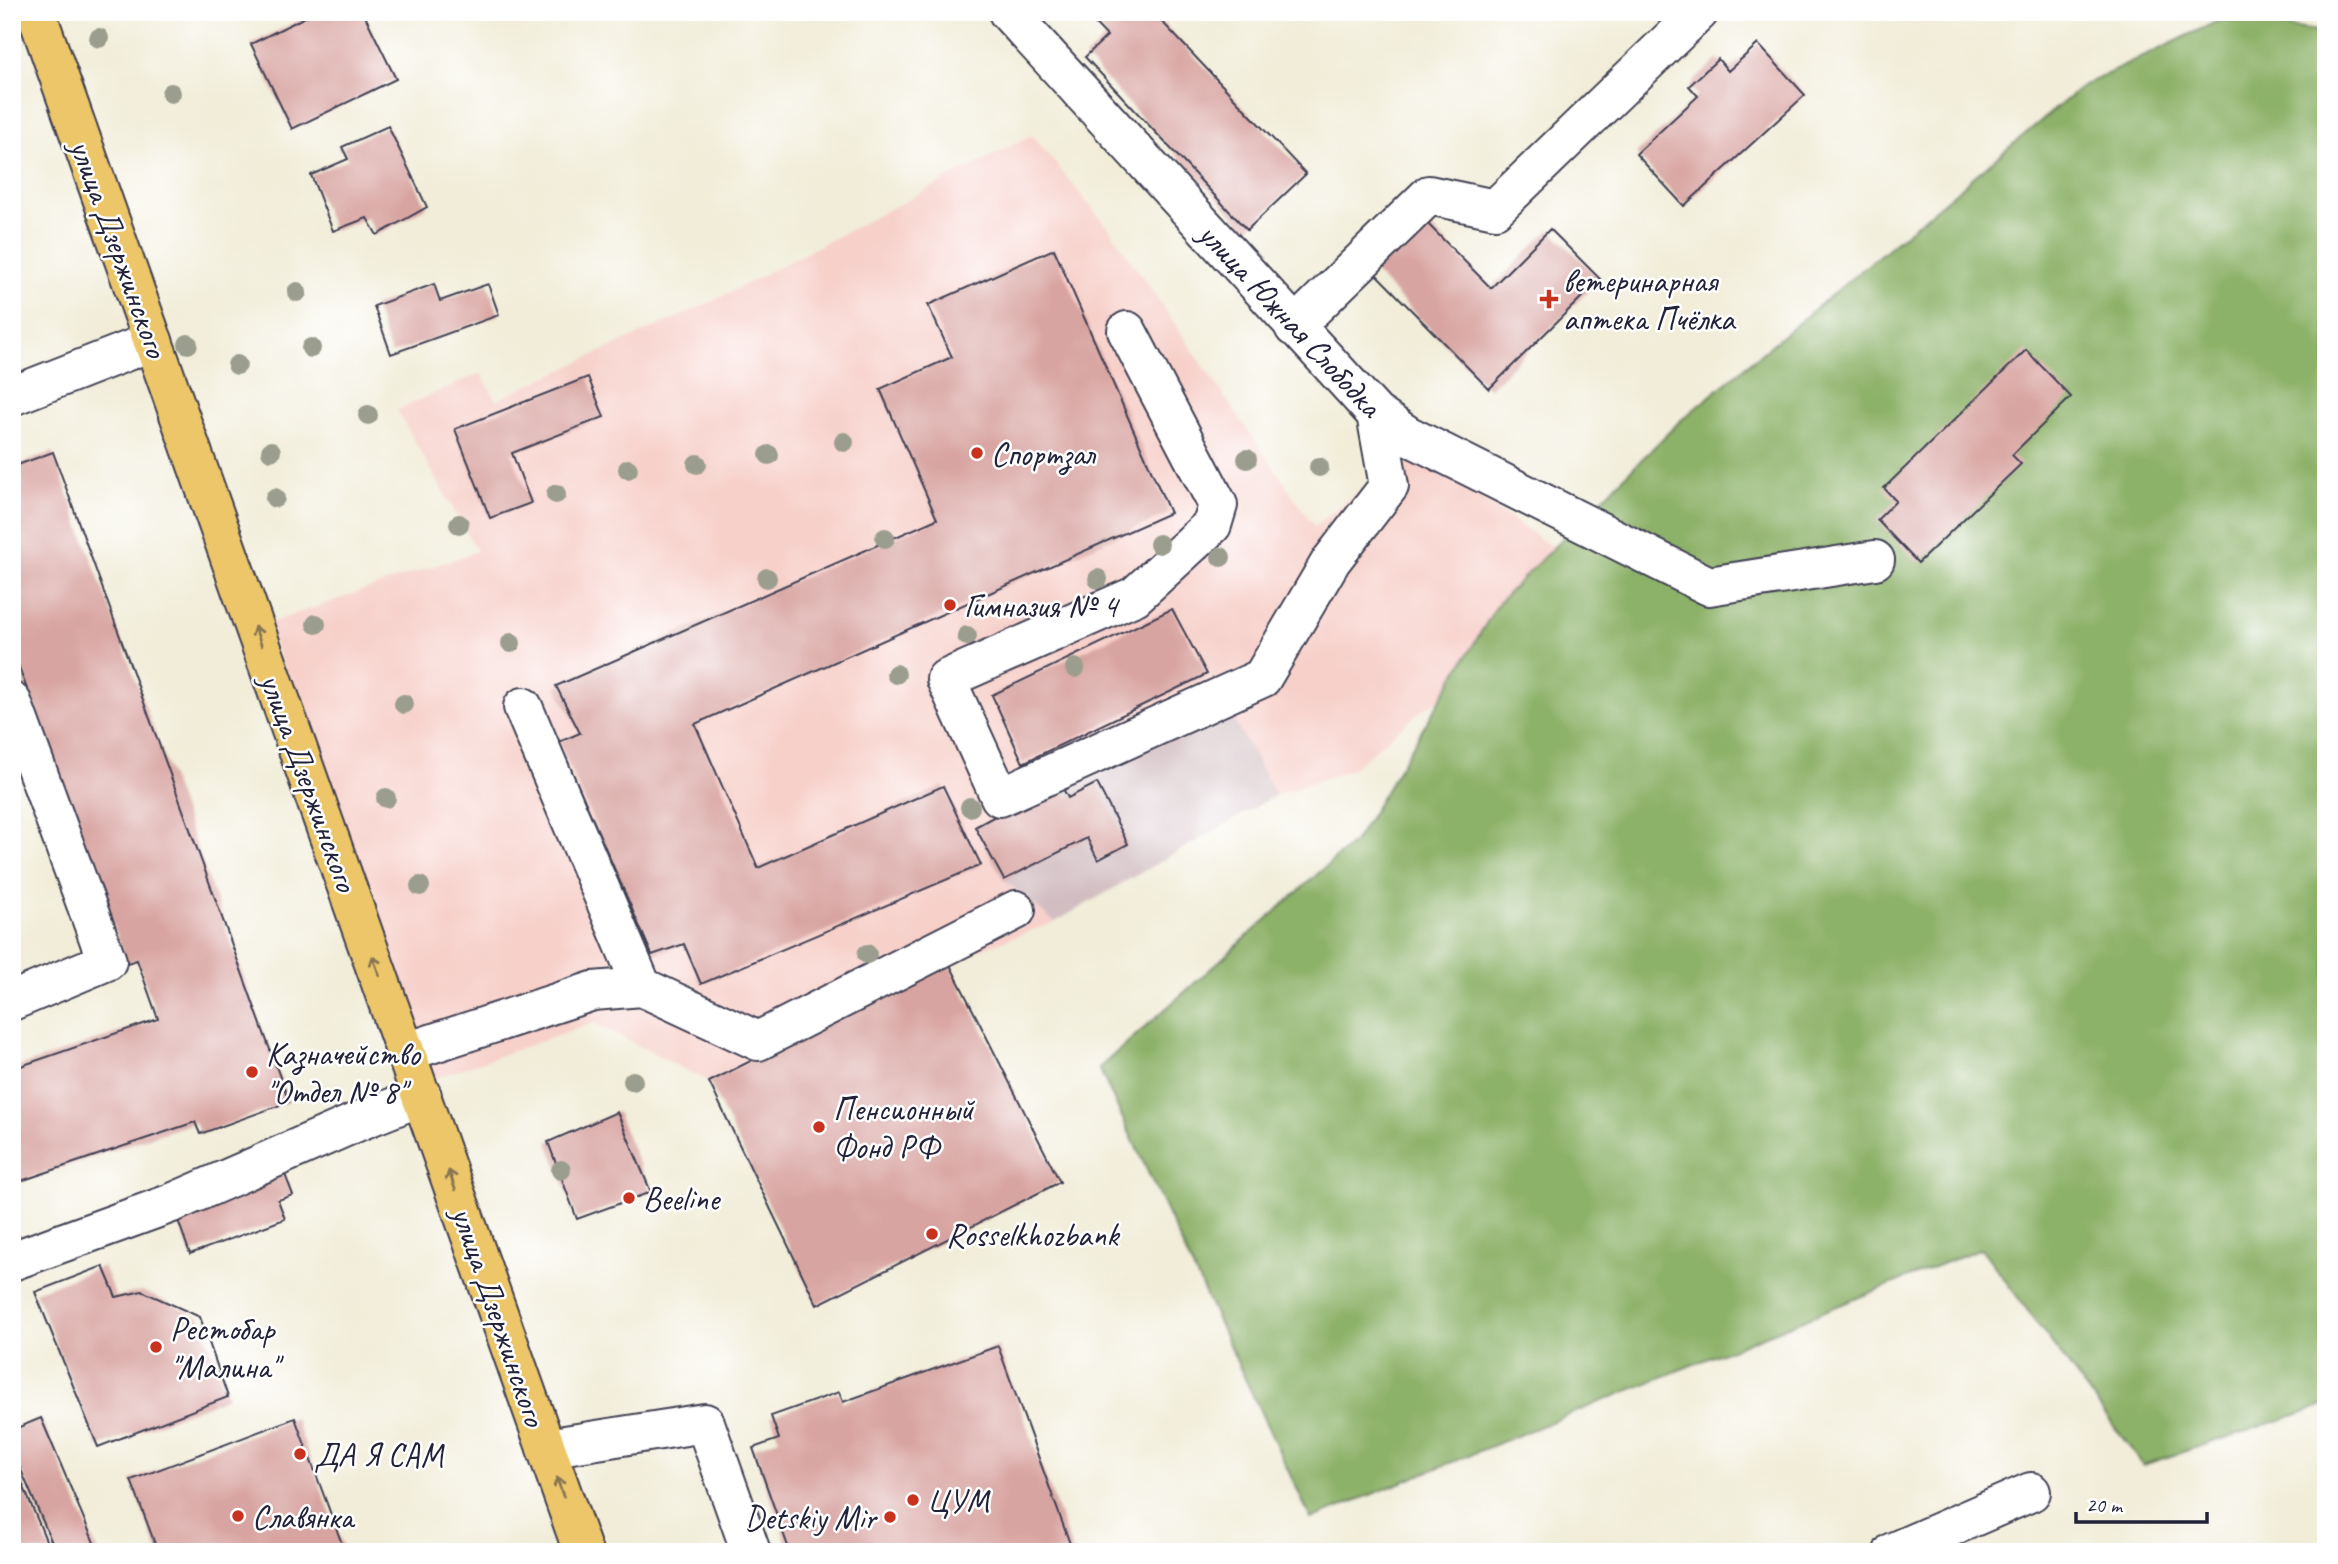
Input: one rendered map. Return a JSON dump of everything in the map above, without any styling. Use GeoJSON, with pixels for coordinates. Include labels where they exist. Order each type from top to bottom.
{"type":"FeatureCollection","features":[{"type":"Feature","properties":{"kind":"main road","name":"улица Дзержинского"},"geometry":{"type":"LineString","coordinates":[[36,12],[583,1552]]}},
{"type":"Feature","properties":{"kind":"street","name":"улица Южная Слободка"},"geometry":{"type":"LineString","coordinates":[[1008,12],[1376,414],[1407,435],[1709,586],[1875,560]]}},
{"type":"Feature","properties":{"kind":"street"},"geometry":{"type":"LineString","coordinates":[[1294,327],[1429,195],[1495,209],[1699,12]]}},
{"type":"Feature","properties":{"kind":"street"},"geometry":{"type":"LineString","coordinates":[[1127,331],[1218,505],[1212,525],[1135,596],[946,679],[1000,797],[1262,678],[1331,561],[1389,485],[1376,414]]}},
{"type":"Feature","properties":{"kind":"street"},"geometry":{"type":"LineString","coordinates":[[12,396],[153,341]]}},
{"type":"Feature","properties":{"kind":"street"},"geometry":{"type":"LineString","coordinates":[[12,702],[107,961],[12,1001]]}},
{"type":"Feature","properties":{"kind":"street"},"geometry":{"type":"LineString","coordinates":[[523,708],[642,987]]}},
{"type":"Feature","properties":{"kind":"street"},"geometry":{"type":"LineString","coordinates":[[406,1052],[593,991],[642,987],[758,1041],[1016,910]]}},
{"type":"Feature","properties":{"kind":"street"},"geometry":{"type":"LineString","coordinates":[[12,1261],[172,1203],[422,1096]]}},
{"type":"Feature","properties":{"kind":"street"},"geometry":{"type":"LineString","coordinates":[[546,1448],[705,1423],[751,1552]]}},
{"type":"Feature","properties":{"kind":"street"},"geometry":{"type":"LineString","coordinates":[[1893,1552],[2031,1492]]}},
{"type":"Feature","properties":{"kind":"shaded area","name":"Гимназия № 4"},"geometry":{"type":"Polygon","coordinates":[[[1032,135],[1110,230],[1314,526],[1413,450],[1607,586],[1417,714],[1352,769],[1276,795],[1055,922],[948,961],[709,1082],[594,1023],[432,1079],[267,624],[477,551],[397,410],[481,373],[496,400],[717,299],[1032,135]]]}},
{"type":"Feature","properties":{"kind":"shaded area"},"geometry":{"type":"Polygon","coordinates":[[[1229,712],[1276,795],[1055,922],[1004,880],[975,827],[1229,712]]]}},
{"type":"Feature","properties":{"kind":"green space"},"geometry":{"type":"Polygon","coordinates":[[[2222,19],[2326,32],[2326,1405],[2143,1465],[1981,1248],[1311,1519],[1099,1068],[1356,840],[1499,602],[1679,422],[2084,85],[2222,19]]]}},
{"type":"Feature","properties":{"kind":"building"},"geometry":{"type":"Polygon","coordinates":[[[315,12],[363,12],[396,79],[292,129],[251,44],[315,12]]]}},
{"type":"Feature","properties":{"kind":"building"},"geometry":{"type":"Polygon","coordinates":[[[1084,12],[1153,12],[1306,174],[1247,230],[1085,57],[1107,36],[1084,12]]]}},
{"type":"Feature","properties":{"kind":"building"},"geometry":{"type":"Polygon","coordinates":[[[1758,44],[1805,95],[1684,206],[1636,154],[1698,96],[1689,86],[1718,59],[1728,71],[1758,44]]]}},
{"type":"Feature","properties":{"kind":"building"},"geometry":{"type":"Polygon","coordinates":[[[388,126],[427,207],[377,235],[367,218],[333,231],[311,175],[348,159],[342,147],[388,126]]]}},
{"type":"Feature","properties":{"kind":"building"},"geometry":{"type":"Polygon","coordinates":[[[1417,213],[1491,288],[1550,229],[1600,279],[1489,389],[1366,264],[1417,213]]]}},
{"type":"Feature","properties":{"kind":"building"},"geometry":{"type":"Polygon","coordinates":[[[1054,249],[1170,513],[695,724],[758,868],[943,786],[981,865],[701,984],[684,944],[652,955],[559,742],[580,733],[556,686],[937,519],[880,389],[952,357],[928,305],[1054,249]]]}},
{"type":"Feature","properties":{"kind":"building"},"geometry":{"type":"Polygon","coordinates":[[[434,284],[440,301],[488,284],[499,315],[391,354],[374,306],[434,284]]]}},
{"type":"Feature","properties":{"kind":"building"},"geometry":{"type":"Polygon","coordinates":[[[2026,350],[2071,397],[2012,455],[2021,464],[1918,563],[1877,520],[1896,501],[1884,488],[2026,350]]]}},
{"type":"Feature","properties":{"kind":"building"},"geometry":{"type":"Polygon","coordinates":[[[588,377],[604,417],[512,453],[531,503],[490,518],[455,429],[588,377]]]}},
{"type":"Feature","properties":{"kind":"building"},"geometry":{"type":"Polygon","coordinates":[[[53,452],[289,1102],[200,1134],[195,1122],[12,1184],[12,1069],[158,1019],[137,960],[127,963],[12,648],[12,467],[53,452]]]}},
{"type":"Feature","properties":{"kind":"building"},"geometry":{"type":"Polygon","coordinates":[[[1172,609],[1207,674],[1023,763],[992,695],[1172,609]]]}},
{"type":"Feature","properties":{"kind":"building"},"geometry":{"type":"Polygon","coordinates":[[[1059,781],[1068,798],[1097,783],[1128,844],[1098,860],[1087,838],[1004,880],[975,827],[1059,781]]]}},
{"type":"Feature","properties":{"kind":"building"},"geometry":{"type":"Polygon","coordinates":[[[948,961],[1060,1182],[817,1305],[709,1082],[948,961]]]}},
{"type":"Feature","properties":{"kind":"building"},"geometry":{"type":"Polygon","coordinates":[[[617,1112],[651,1192],[577,1219],[548,1142],[617,1112]]]}},
{"type":"Feature","properties":{"kind":"building"},"geometry":{"type":"Polygon","coordinates":[[[284,1172],[293,1195],[278,1200],[285,1219],[190,1254],[172,1203],[284,1172]]]}},
{"type":"Feature","properties":{"kind":"building"},"geometry":{"type":"Polygon","coordinates":[[[103,1266],[116,1297],[142,1291],[200,1317],[228,1397],[98,1447],[35,1292],[103,1266]]]}},
{"type":"Feature","properties":{"kind":"building","name":"ЦУМ"},"geometry":{"type":"Polygon","coordinates":[[[998,1346],[1073,1552],[790,1552],[753,1448],[779,1439],[771,1416],[839,1392],[843,1402],[998,1346]]]}},
{"type":"Feature","properties":{"kind":"building"},"geometry":{"type":"Polygon","coordinates":[[[41,1418],[98,1552],[56,1552],[12,1449],[12,1430],[41,1418]]]}},
{"type":"Feature","properties":{"kind":"building","name":"Славянка"},"geometry":{"type":"Polygon","coordinates":[[[295,1418],[345,1552],[158,1552],[131,1480],[295,1418]]]}},
{"type":"Feature","properties":{"kind":"building"},"geometry":{"type":"Polygon","coordinates":[[[12,1459],[51,1552],[12,1552],[12,1459]]]}},
{"type":"Feature","properties":{"kind":"place","name":"ветеринарная аптека Пчёлка"},"geometry":{"type":"Point","coordinates":[1549,299]}},
{"type":"Feature","properties":{"kind":"place","name":"Спортзал"},"geometry":{"type":"Point","coordinates":[977,453]}},
{"type":"Feature","properties":{"kind":"place","name":"Гимназия № 4"},"geometry":{"type":"Point","coordinates":[950,605]}},
{"type":"Feature","properties":{"kind":"place","name":"Казначейство \"Отдел № 8\""},"geometry":{"type":"Point","coordinates":[252,1072]}},
{"type":"Feature","properties":{"kind":"place","name":"Пенсионный Фонд РФ"},"geometry":{"type":"Point","coordinates":[819,1127]}},
{"type":"Feature","properties":{"kind":"place","name":"Beeline"},"geometry":{"type":"Point","coordinates":[629,1198]}},
{"type":"Feature","properties":{"kind":"place","name":"Rosselkhozbank"},"geometry":{"type":"Point","coordinates":[932,1234]}},
{"type":"Feature","properties":{"kind":"place","name":"Рестобар \"Малина\""},"geometry":{"type":"Point","coordinates":[156,1347]}},
{"type":"Feature","properties":{"kind":"place","name":"ДА Я САМ"},"geometry":{"type":"Point","coordinates":[300,1454]}},
{"type":"Feature","properties":{"kind":"place","name":"ЦУМ"},"geometry":{"type":"Point","coordinates":[913,1500]}},
{"type":"Feature","properties":{"kind":"place","name":"Славянка"},"geometry":{"type":"Point","coordinates":[238,1516]}},
{"type":"Feature","properties":{"kind":"place","name":"Detskiy Mir"},"geometry":{"type":"Point","coordinates":[890,1517]}}]}
